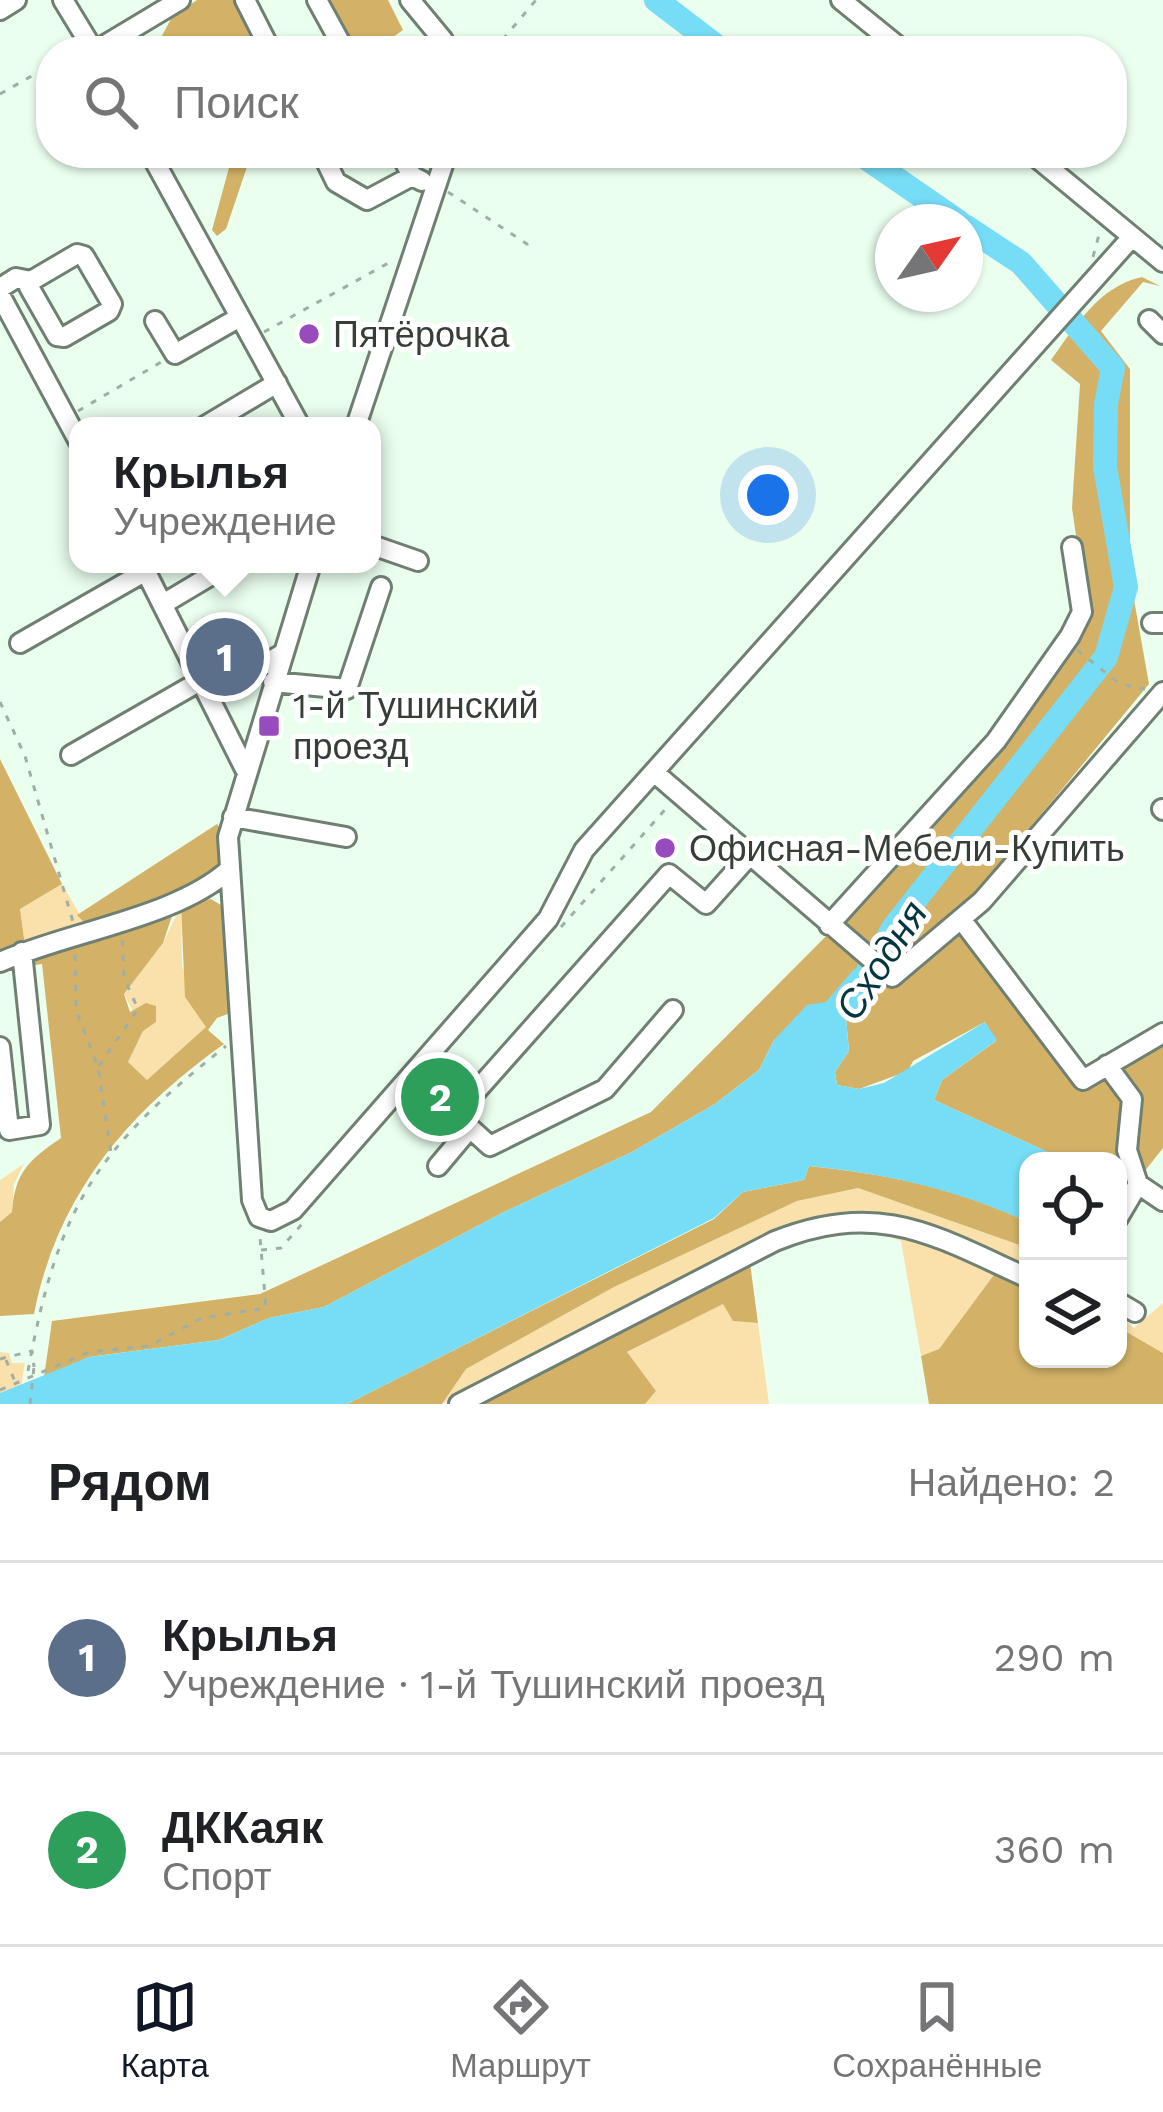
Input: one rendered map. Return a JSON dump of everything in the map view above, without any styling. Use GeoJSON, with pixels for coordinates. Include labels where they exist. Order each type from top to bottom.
{"type":"FeatureCollection","features":[{"type":"Feature","properties":{"kind":"street"},"geometry":{"type":"LineString","coordinates":[[0,10],[16,0]]}},
{"type":"Feature","properties":{"kind":"street"},"geometry":{"type":"LineString","coordinates":[[63,0],[86,36]]}},
{"type":"Feature","properties":{"kind":"street"},"geometry":{"type":"LineString","coordinates":[[120,36],[180,0]]}},
{"type":"Feature","properties":{"kind":"street"},"geometry":{"type":"LineString","coordinates":[[245,0],[263,36]]}},
{"type":"Feature","properties":{"kind":"street"},"geometry":{"type":"LineString","coordinates":[[316,0],[336,36]]}},
{"type":"Feature","properties":{"kind":"street"},"geometry":{"type":"LineString","coordinates":[[410,0],[440,36]]}},
{"type":"Feature","properties":{"kind":"street"},"geometry":{"type":"LineString","coordinates":[[841,0],[885,36]]}},
{"type":"Feature","properties":{"kind":"street"},"geometry":{"type":"LineString","coordinates":[[158,168],[295,417]]}},
{"type":"Feature","properties":{"kind":"street"},"geometry":{"type":"LineString","coordinates":[[330,168],[337,182],[367,200],[412,176]]}},
{"type":"Feature","properties":{"kind":"street"},"geometry":{"type":"LineString","coordinates":[[408,168],[412,176],[435,188]]}},
{"type":"Feature","properties":{"kind":"street"},"geometry":{"type":"LineString","coordinates":[[359,417],[440,168]]}},
{"type":"Feature","properties":{"kind":"street"},"geometry":{"type":"LineString","coordinates":[[1049,168],[1163,262]]}},
{"type":"Feature","properties":{"kind":"street"},"geometry":{"type":"LineString","coordinates":[[308,573],[233,817],[230,869],[252,1200],[265,1219],[293,1210],[548,919],[584,850],[1132,237]]}},
{"type":"Feature","properties":{"kind":"street"},"geometry":{"type":"LineString","coordinates":[[32,281],[29,287],[57,336],[64,338],[112,304],[84,256],[77,254],[32,281],[16,278],[0,291],[69,423]]}},
{"type":"Feature","properties":{"kind":"street"},"geometry":{"type":"LineString","coordinates":[[154,321],[175,354],[239,316]]}},
{"type":"Feature","properties":{"kind":"street"},"geometry":{"type":"LineString","coordinates":[[0,346],[21,333]]}},
{"type":"Feature","properties":{"kind":"street"},"geometry":{"type":"LineString","coordinates":[[220,417],[277,383]]}},
{"type":"Feature","properties":{"kind":"street"},"geometry":{"type":"LineString","coordinates":[[829,925],[996,741],[1070,636],[1082,613],[1072,547]]}},
{"type":"Feature","properties":{"kind":"street"},"geometry":{"type":"LineString","coordinates":[[381,548],[418,561]]}},
{"type":"Feature","properties":{"kind":"street"},"geometry":{"type":"LineString","coordinates":[[20,644],[134,573]]}},
{"type":"Feature","properties":{"kind":"street"},"geometry":{"type":"LineString","coordinates":[[147,573],[245,769]]}},
{"type":"Feature","properties":{"kind":"street"},"geometry":{"type":"LineString","coordinates":[[163,604],[215,573]]}},
{"type":"Feature","properties":{"kind":"street"},"geometry":{"type":"LineString","coordinates":[[273,682],[347,689],[381,587]]}},
{"type":"Feature","properties":{"kind":"street"},"geometry":{"type":"LineString","coordinates":[[70,755],[282,654]]}},
{"type":"Feature","properties":{"kind":"street"},"geometry":{"type":"LineString","coordinates":[[655,773],[892,977],[962,919],[1163,692]]}},
{"type":"Feature","properties":{"kind":"street"},"geometry":{"type":"LineString","coordinates":[[233,817],[346,837]]}},
{"type":"Feature","properties":{"kind":"street"},"geometry":{"type":"LineString","coordinates":[[673,1010],[604,1089],[490,1146],[455,1115],[669,874],[706,904],[749,856]]}},
{"type":"Feature","properties":{"kind":"street"},"geometry":{"type":"LineString","coordinates":[[0,962],[76,931],[198,895],[230,869]]}},
{"type":"Feature","properties":{"kind":"street"},"geometry":{"type":"LineString","coordinates":[[962,919],[1082,1080],[1163,1034]]}},
{"type":"Feature","properties":{"kind":"street"},"geometry":{"type":"LineString","coordinates":[[0,1048],[9,1130],[40,1124],[22,952]]}},
{"type":"Feature","properties":{"kind":"street"},"geometry":{"type":"LineString","coordinates":[[1107,1064],[1132,1099],[1127,1150],[1138,1184],[1163,1201]]}},
{"type":"Feature","properties":{"kind":"street"},"geometry":{"type":"LineString","coordinates":[[438,1166],[470,1128]]}},
{"type":"Feature","properties":{"kind":"street"},"geometry":{"type":"LineString","coordinates":[[1127,1203],[1138,1184]]}},
{"type":"Feature","properties":{"kind":"street"},"geometry":{"type":"LineString","coordinates":[[459,1404],[775,1240],[831,1223],[939,1234],[1019,1274]]}},
{"type":"Feature","properties":{"kind":"path"},"geometry":{"type":"LineString","coordinates":[[506,36],[536,0]]}},
{"type":"Feature","properties":{"kind":"path"},"geometry":{"type":"LineString","coordinates":[[0,94],[36,74]]}},
{"type":"Feature","properties":{"kind":"path"},"geometry":{"type":"LineString","coordinates":[[435,188],[470,201],[527,244],[527,252]]}},
{"type":"Feature","properties":{"kind":"path"},"geometry":{"type":"LineString","coordinates":[[1090,263],[1097,219]]}},
{"type":"Feature","properties":{"kind":"path"},"geometry":{"type":"LineString","coordinates":[[252,338],[415,248]]}},
{"type":"Feature","properties":{"kind":"path"},"geometry":{"type":"LineString","coordinates":[[76,411],[175,354]]}},
{"type":"Feature","properties":{"kind":"path"},"geometry":{"type":"LineString","coordinates":[[1077,649],[1120,684],[1137,688]]}},
{"type":"Feature","properties":{"kind":"path"},"geometry":{"type":"LineString","coordinates":[[0,702],[25,756],[76,931],[76,1010],[98,1067],[111,1153]]}},
{"type":"Feature","properties":{"kind":"path"},"geometry":{"type":"LineString","coordinates":[[98,1067],[138,1010],[124,978],[122,936]]}},
{"type":"Feature","properties":{"kind":"path"},"geometry":{"type":"LineString","coordinates":[[29,1404],[32,1351],[44,1286],[65,1226],[111,1153],[140,1118],[240,1035]]}},
{"type":"Feature","properties":{"kind":"path"},"geometry":{"type":"LineString","coordinates":[[0,1390],[88,1352],[149,1346],[202,1318],[266,1308],[265,1219]]}},
{"type":"Feature","properties":{"kind":"path"},"geometry":{"type":"LineString","coordinates":[[16,1385],[2,1359],[32,1351]]}},
{"type":"Feature","properties":{"kind":"shaded area"},"geometry":{"type":"Polygon","coordinates":[[[197,0],[238,0],[256,36],[162,36],[172,17],[197,0]]]}},
{"type":"Feature","properties":{"kind":"shaded area"},"geometry":{"type":"Polygon","coordinates":[[[328,0],[388,0],[403,30],[394,36],[348,36],[328,0]]]}},
{"type":"Feature","properties":{"kind":"shaded area"},"geometry":{"type":"Polygon","coordinates":[[[229,168],[246,168],[226,229],[217,236],[212,230],[229,168]]]}},
{"type":"Feature","properties":{"kind":"shaded area"},"geometry":{"type":"Polygon","coordinates":[[[1142,277],[1160,286],[1143,282],[1101,331],[1130,369],[1130,577],[1149,684],[983,885],[961,931],[1073,1079],[1163,1029],[1163,1148],[1127,1194],[1127,1152],[1047,1152],[934,1100],[942,1080],[996,1041],[985,1022],[913,1061],[908,1071],[859,1089],[837,1085],[835,1072],[849,1051],[846,1018],[826,1003],[774,1040],[759,1070],[715,1104],[632,1152],[504,1212],[324,1307],[269,1318],[219,1340],[89,1357],[44,1377],[52,1321],[260,1294],[651,1112],[841,921],[1088,618],[1072,508],[1080,384],[1051,360],[1101,299],[1142,277]]]}},
{"type":"Feature","properties":{"kind":"shaded area"},"geometry":{"type":"Polygon","coordinates":[[[0,759],[62,884],[20,909],[25,946],[0,957],[0,759]]]}},
{"type":"Feature","properties":{"kind":"shaded area"},"geometry":{"type":"Polygon","coordinates":[[[217,824],[225,836],[226,863],[151,905],[85,923],[77,915],[217,824]]]}},
{"type":"Feature","properties":{"kind":"shaded area"},"geometry":{"type":"Polygon","coordinates":[[[62,884],[85,923],[25,946],[20,909],[62,884]]]}},
{"type":"Feature","properties":{"kind":"shaded area"},"geometry":{"type":"Polygon","coordinates":[[[211,899],[226,908],[233,1012],[217,1018],[208,1030],[224,1044],[157,1098],[102,1160],[60,1231],[34,1314],[0,1316],[0,1222],[12,1212],[16,1187],[26,1168],[61,1138],[42,964],[28,966],[32,958],[173,913],[163,943],[124,994],[130,1012],[146,1003],[156,1006],[156,1022],[143,1031],[128,1062],[147,1080],[206,1027],[185,997],[181,905],[211,899]]]}},
{"type":"Feature","properties":{"kind":"shaded area"},"geometry":{"type":"Polygon","coordinates":[[[181,905],[182,966],[206,1027],[147,1080],[128,1062],[143,1031],[124,994],[163,943],[181,905]]]}},
{"type":"Feature","properties":{"kind":"shaded area"},"geometry":{"type":"Polygon","coordinates":[[[24,1164],[14,1184],[12,1212],[0,1222],[0,1180],[24,1164]]]}},
{"type":"Feature","properties":{"kind":"shaded area"},"geometry":{"type":"Polygon","coordinates":[[[809,1166],[948,1191],[1019,1218],[1019,1245],[858,1188],[797,1201],[614,1287],[466,1369],[442,1404],[347,1404],[714,1219],[743,1192],[804,1180],[809,1166]]]}},
{"type":"Feature","properties":{"kind":"shaded area"},"geometry":{"type":"Polygon","coordinates":[[[858,1188],[1019,1245],[1019,1261],[898,1217],[843,1215],[811,1221],[442,1404],[466,1369],[614,1287],[797,1201],[858,1188]]]}},
{"type":"Feature","properties":{"kind":"shaded area"},"geometry":{"type":"Polygon","coordinates":[[[885,1235],[933,1237],[996,1272],[939,1349],[921,1356],[901,1241],[885,1235]]]}},
{"type":"Feature","properties":{"kind":"shaded area"},"geometry":{"type":"Polygon","coordinates":[[[750,1263],[758,1323],[733,1321],[723,1304],[627,1352],[656,1391],[645,1404],[473,1404],[750,1263]]]}},
{"type":"Feature","properties":{"kind":"shaded area"},"geometry":{"type":"Polygon","coordinates":[[[996,1272],[1019,1279],[1019,1368],[1127,1368],[1127,1332],[1163,1353],[1163,1404],[929,1404],[921,1356],[939,1349],[996,1272]]]}},
{"type":"Feature","properties":{"kind":"shaded area"},"geometry":{"type":"Polygon","coordinates":[[[724,1303],[734,1321],[758,1323],[769,1404],[645,1404],[656,1391],[626,1353],[724,1303]]]}},
{"type":"Feature","properties":{"kind":"shaded area"},"geometry":{"type":"Polygon","coordinates":[[[1163,1303],[1163,1353],[1127,1332],[1127,1322],[1134,1328],[1163,1303]]]}},
{"type":"Feature","properties":{"kind":"shaded area"},"geometry":{"type":"Polygon","coordinates":[[[0,1352],[9,1353],[12,1363],[25,1363],[21,1387],[0,1393],[0,1352]]]}},
{"type":"Feature","properties":{"kind":"water"},"geometry":{"type":"Polygon","coordinates":[[[854,969],[872,979],[846,1018],[849,1051],[835,1072],[837,1085],[859,1089],[884,1083],[985,1022],[997,1040],[942,1080],[934,1100],[1047,1152],[1019,1152],[1019,1218],[921,1185],[809,1166],[804,1180],[743,1192],[714,1218],[347,1404],[0,1404],[0,1393],[89,1357],[219,1340],[269,1318],[324,1307],[504,1212],[632,1152],[715,1104],[759,1070],[774,1040],[807,1005],[826,1002],[854,969]]]}},
{"type":"Feature","properties":{"kind":"waterway","name":"Сходня"},"geometry":{"type":"LineString","coordinates":[[656,0],[703,36]]}},
{"type":"Feature","properties":{"kind":"waterway","name":"Сходня"},"geometry":{"type":"LineString","coordinates":[[881,168],[933,204]]}},
{"type":"Feature","properties":{"kind":"waterway","name":"Сходня"},"geometry":{"type":"LineString","coordinates":[[849,1004],[894,927],[1106,657],[1126,587],[1105,467],[1106,404],[1113,368],[1021,263],[983,238]]}},
{"type":"Feature","properties":{"kind":"place","name":"Пятёрочка"},"geometry":{"type":"Point","coordinates":[309,334]}},
{"type":"Feature","properties":{"kind":"place","name":"Крылья"},"geometry":{"type":"Point","coordinates":[225,657]}},
{"type":"Feature","properties":{"kind":"place","name":"1-й Тушинский проезд"},"geometry":{"type":"Point","coordinates":[269,726]}},
{"type":"Feature","properties":{"kind":"place","name":"Офисная-Мебели-Купить"},"geometry":{"type":"Point","coordinates":[665,848]}},
{"type":"Feature","properties":{"kind":"place","name":"ДККаяк"},"geometry":{"type":"Point","coordinates":[440,1097]}}]}
